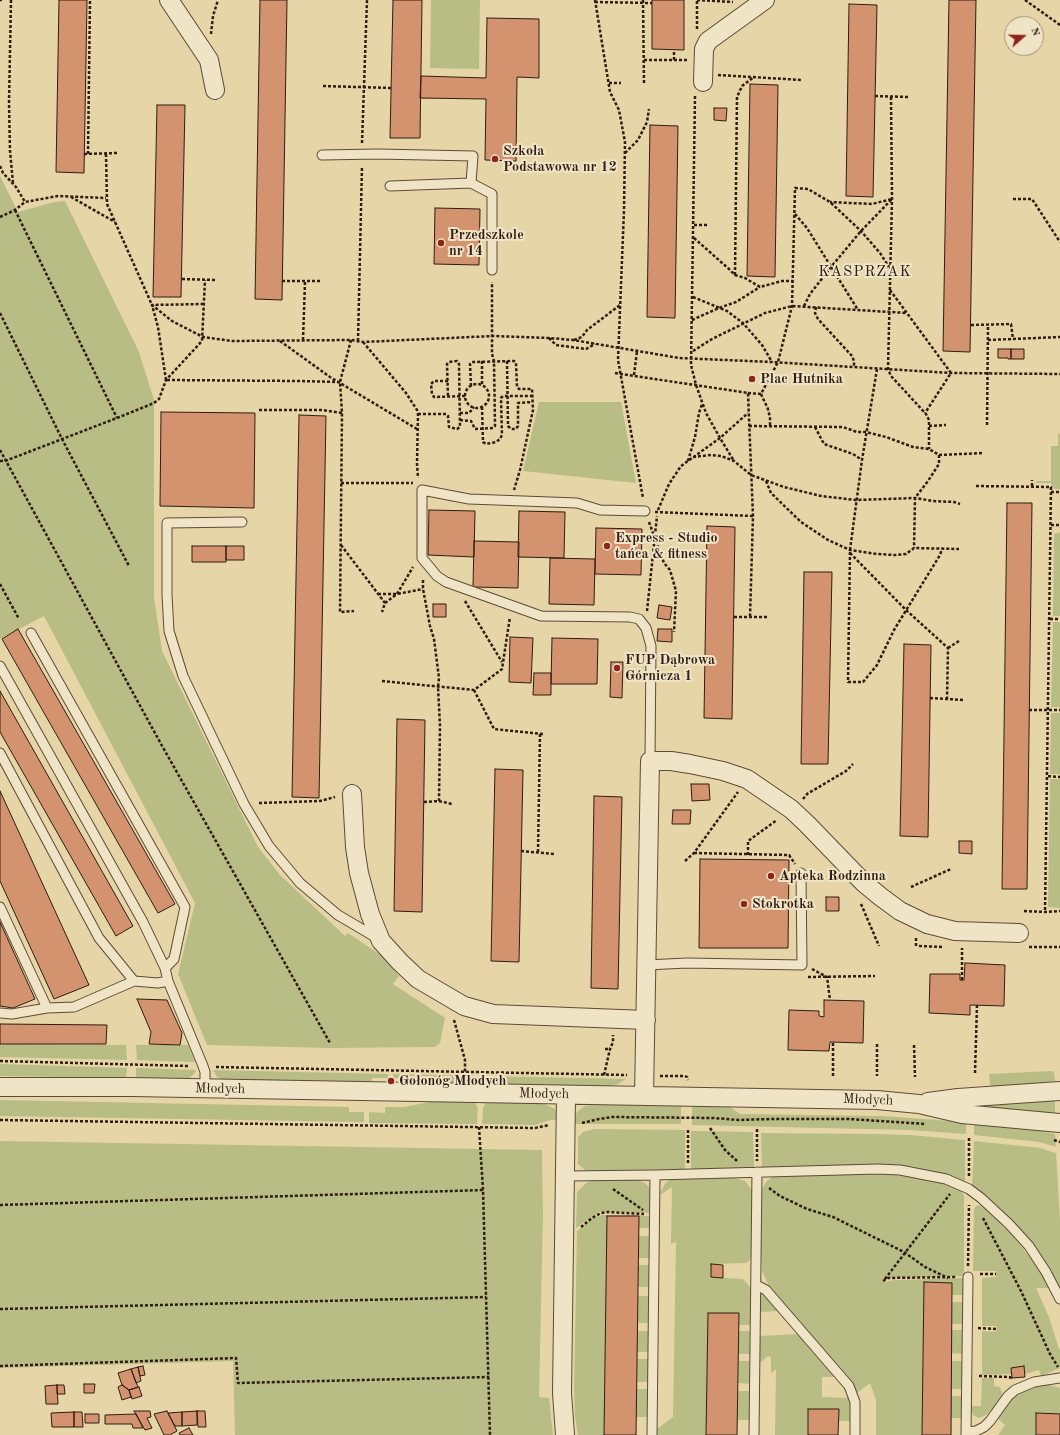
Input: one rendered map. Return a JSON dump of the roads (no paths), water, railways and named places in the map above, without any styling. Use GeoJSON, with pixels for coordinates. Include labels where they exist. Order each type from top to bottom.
{"type":"FeatureCollection","features":[{"type":"Feature","properties":{"kind":"street"},"geometry":{"type":"LineString","coordinates":[[169,0],[209,60],[215,90]]}},
{"type":"Feature","properties":{"kind":"street"},"geometry":{"type":"LineString","coordinates":[[701,76],[704,49],[708,41],[762,2]]}},
{"type":"Feature","properties":{"kind":"street"},"geometry":{"type":"LineString","coordinates":[[644,1096],[650,761],[671,761],[723,770],[747,779],[791,810],[807,824],[864,883],[900,911],[927,924],[955,931],[1019,933]]}},
{"type":"Feature","properties":{"kind":"street"},"geometry":{"type":"LineString","coordinates":[[352,794],[354,847],[370,914],[382,941],[400,962],[418,979],[464,1006],[492,1014],[646,1020]]}},
{"type":"Feature","properties":{"kind":"street","name":"Młodych"},"geometry":{"type":"LineString","coordinates":[[0,1087],[206,1088],[876,1100],[920,1104],[962,1114],[1060,1123]]}},
{"type":"Feature","properties":{"kind":"street","name":"Młodych"},"geometry":{"type":"LineString","coordinates":[[920,1104],[958,1098],[1060,1091]]}},
{"type":"Feature","properties":{"kind":"street"},"geometry":{"type":"LineString","coordinates":[[565,1435],[562,1393],[566,1095]]}},
{"type":"Feature","properties":{"kind":"lane"},"geometry":{"type":"LineString","coordinates":[[322,155],[362,154],[473,156],[471,183]]}},
{"type":"Feature","properties":{"kind":"lane"},"geometry":{"type":"LineString","coordinates":[[390,186],[471,183],[492,194],[492,270]]}},
{"type":"Feature","properties":{"kind":"lane"},"geometry":{"type":"LineString","coordinates":[[645,511],[600,510],[577,503],[469,499],[422,490],[422,558],[437,576],[446,582],[540,616],[630,617],[638,620],[646,628],[651,646],[650,761]]}},
{"type":"Feature","properties":{"kind":"lane"},"geometry":{"type":"LineString","coordinates":[[242,522],[167,523],[167,595],[169,631],[183,676],[244,804],[268,846],[300,882],[338,915],[382,941]]}},
{"type":"Feature","properties":{"kind":"lane"},"geometry":{"type":"LineString","coordinates":[[31,633],[185,907],[174,959],[165,968]]}},
{"type":"Feature","properties":{"kind":"lane"},"geometry":{"type":"LineString","coordinates":[[0,666],[143,922],[165,968],[168,981],[203,1066],[206,1088]]}},
{"type":"Feature","properties":{"kind":"lane"},"geometry":{"type":"LineString","coordinates":[[0,753],[99,938],[134,981]]}},
{"type":"Feature","properties":{"kind":"lane"},"geometry":{"type":"LineString","coordinates":[[646,965],[687,963],[802,965],[801,873]]}},
{"type":"Feature","properties":{"kind":"lane"},"geometry":{"type":"LineString","coordinates":[[0,907],[47,1008]]}},
{"type":"Feature","properties":{"kind":"lane"},"geometry":{"type":"LineString","coordinates":[[0,1013],[12,1014],[47,1008],[74,1007],[134,981],[158,983],[168,981]]}},
{"type":"Feature","properties":{"kind":"lane"},"geometry":{"type":"LineString","coordinates":[[564,1176],[878,1169],[924,1174],[946,1179],[969,1189],[1004,1219],[1028,1246],[1046,1272],[1060,1299]]}},
{"type":"Feature","properties":{"kind":"lane"},"geometry":{"type":"LineString","coordinates":[[754,1435],[757,1172]]}},
{"type":"Feature","properties":{"kind":"lane"},"geometry":{"type":"LineString","coordinates":[[652,1435],[655,1175]]}},
{"type":"Feature","properties":{"kind":"lane"},"geometry":{"type":"LineString","coordinates":[[968,1274],[966,1433],[976,1431],[984,1427],[1008,1396],[1015,1390],[1024,1385],[1060,1378]]}},
{"type":"Feature","properties":{"kind":"lane"},"geometry":{"type":"LineString","coordinates":[[756,1285],[766,1290],[849,1386],[855,1402],[855,1435]]}},
{"type":"Feature","properties":{"kind":"place","name":"Szkoła Podstawowa nr 12"},"geometry":{"type":"Point","coordinates":[495,159]}},
{"type":"Feature","properties":{"kind":"place","name":"Przedszkole nr 14"},"geometry":{"type":"Point","coordinates":[441,243]}},
{"type":"Feature","properties":{"kind":"place","name":"Plac Hutnika"},"geometry":{"type":"Point","coordinates":[752,379]}},
{"type":"Feature","properties":{"kind":"place","name":"Express - Studio tańca & fitness"},"geometry":{"type":"Point","coordinates":[607,546]}},
{"type":"Feature","properties":{"kind":"place","name":"FUP Dąbrowa Górnicza 1"},"geometry":{"type":"Point","coordinates":[617,668]}},
{"type":"Feature","properties":{"kind":"place","name":"Apteka Rodzinna"},"geometry":{"type":"Point","coordinates":[771,876]}},
{"type":"Feature","properties":{"kind":"place","name":"Stokrotka"},"geometry":{"type":"Point","coordinates":[744,904]}},
{"type":"Feature","properties":{"kind":"place","name":"Gołonóg Młodych"},"geometry":{"type":"Point","coordinates":[391,1081]}},
{"type":"Feature","properties":{"kind":"district","name":"KASPRZAK"},"geometry":{"type":"Point","coordinates":[865,272]}}]}
